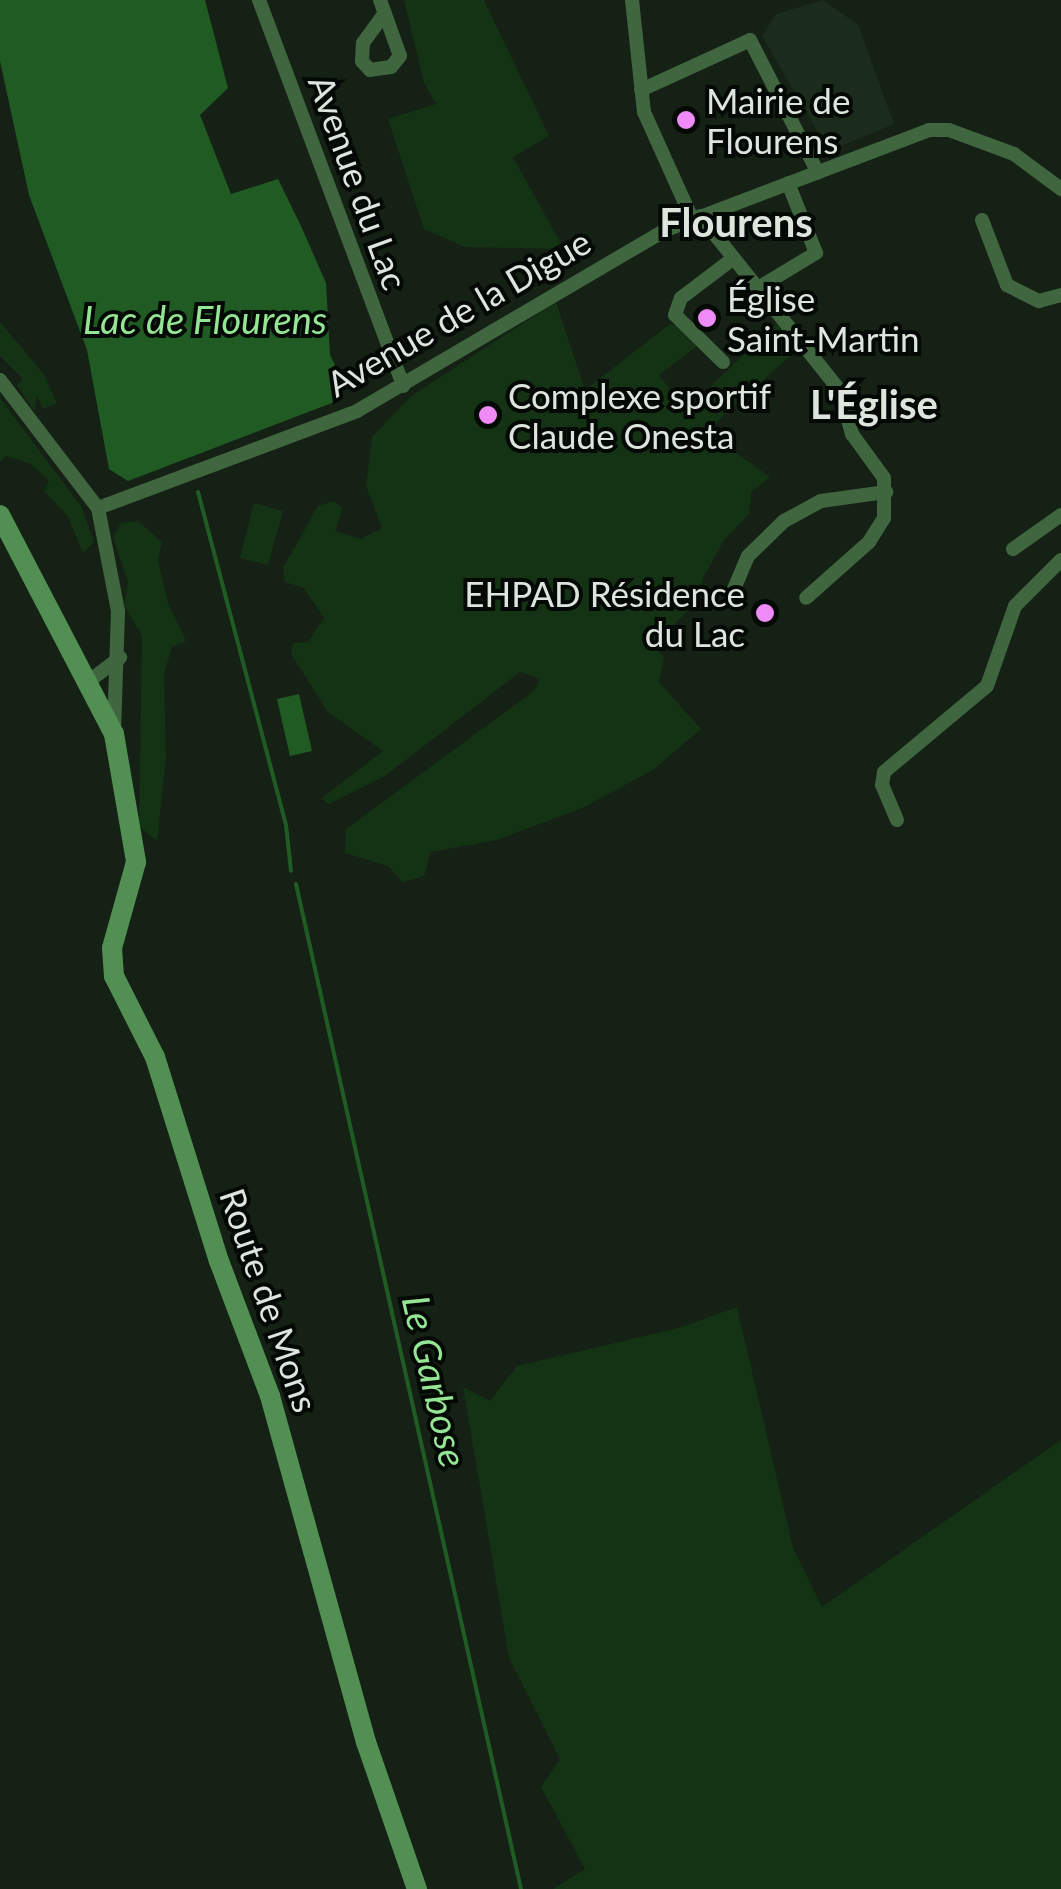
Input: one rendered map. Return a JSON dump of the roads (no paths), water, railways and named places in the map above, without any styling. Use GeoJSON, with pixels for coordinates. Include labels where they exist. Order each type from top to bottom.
{"type":"FeatureCollection","features":[{"type":"Feature","properties":{"kind":"street","name":"Avenue du Lac"},"geometry":{"type":"LineString","coordinates":[[258,0],[403,386]]}},
{"type":"Feature","properties":{"kind":"street"},"geometry":{"type":"LineString","coordinates":[[632,0],[641,90],[649,127],[696,217],[840,391],[852,434],[886,492],[884,518],[868,542],[806,598]]}},
{"type":"Feature","properties":{"kind":"street"},"geometry":{"type":"LineString","coordinates":[[641,90],[750,40],[818,173]]}},
{"type":"Feature","properties":{"kind":"street","name":"Avenue de la Digue"},"geometry":{"type":"LineString","coordinates":[[104,507],[357,411],[591,269],[696,217],[941,130],[1014,154],[1061,189]]}},
{"type":"Feature","properties":{"kind":"street"},"geometry":{"type":"LineString","coordinates":[[758,288],[816,253],[788,183]]}},
{"type":"Feature","properties":{"kind":"street"},"geometry":{"type":"LineString","coordinates":[[793,203],[812,244],[808,257]]}},
{"type":"Feature","properties":{"kind":"street"},"geometry":{"type":"LineString","coordinates":[[982,220],[1007,285],[1039,300],[1061,295]]}},
{"type":"Feature","properties":{"kind":"street"},"geometry":{"type":"LineString","coordinates":[[723,362],[675,314],[681,298],[730,261]]}},
{"type":"Feature","properties":{"kind":"street"},"geometry":{"type":"LineString","coordinates":[[0,380],[104,507]]}},
{"type":"Feature","properties":{"kind":"street"},"geometry":{"type":"LineString","coordinates":[[731,596],[748,556],[784,521],[821,501],[886,492]]}},
{"type":"Feature","properties":{"kind":"street","name":"Route de Mons"},"geometry":{"type":"LineString","coordinates":[[104,507],[118,611],[120,658],[114,734],[136,862],[112,948],[114,976],[155,1057],[219,1262],[270,1396],[366,1742],[417,1889]]}},
{"type":"Feature","properties":{"kind":"street","name":"Route de Mons"},"geometry":{"type":"LineString","coordinates":[[0,515],[90,681],[114,734]]}},
{"type":"Feature","properties":{"kind":"street"},"geometry":{"type":"LineString","coordinates":[[1012,548],[1061,515]]}},
{"type":"Feature","properties":{"kind":"street"},"geometry":{"type":"LineString","coordinates":[[897,820],[882,786],[884,772],[987,686],[1016,606],[1061,560]]}},
{"type":"Feature","properties":{"kind":"street"},"geometry":{"type":"LineString","coordinates":[[90,681],[120,658]]}},
{"type":"Feature","properties":{"kind":"water","name":"Lac de Flourens"},"geometry":{"type":"Polygon","coordinates":[[[0,0],[205,0],[228,88],[200,115],[231,194],[278,179],[301,226],[326,283],[330,355],[341,377],[337,401],[128,481],[109,469],[87,350],[29,195],[0,61],[0,0]]]}},
{"type":"Feature","properties":{"kind":"water"},"geometry":{"type":"Polygon","coordinates":[[[299,694],[312,751],[290,756],[277,699],[299,694]]]}},
{"type":"Feature","properties":{"kind":"waterway","name":"Le Garbose"},"geometry":{"type":"LineString","coordinates":[[198,492],[286,825],[291,871]]}},
{"type":"Feature","properties":{"kind":"waterway","name":"Le Garbose"},"geometry":{"type":"LineString","coordinates":[[296,884],[521,1889]]}},
{"type":"Feature","properties":{"kind":"place","name":"Mairie de Flourens"},"geometry":{"type":"Point","coordinates":[686,120]}},
{"type":"Feature","properties":{"kind":"place","name":"Église Saint-Martin"},"geometry":{"type":"Point","coordinates":[707,318]}},
{"type":"Feature","properties":{"kind":"place","name":"Complexe sportif Claude Onesta"},"geometry":{"type":"Point","coordinates":[488,415]}},
{"type":"Feature","properties":{"kind":"place","name":"EHPAD Résidence du Lac"},"geometry":{"type":"Point","coordinates":[765,613]}},
{"type":"Feature","properties":{"kind":"district","name":"Flourens"},"geometry":{"type":"Point","coordinates":[736,222]}},
{"type":"Feature","properties":{"kind":"district","name":"L'Église"},"geometry":{"type":"Point","coordinates":[874,404]}}]}
